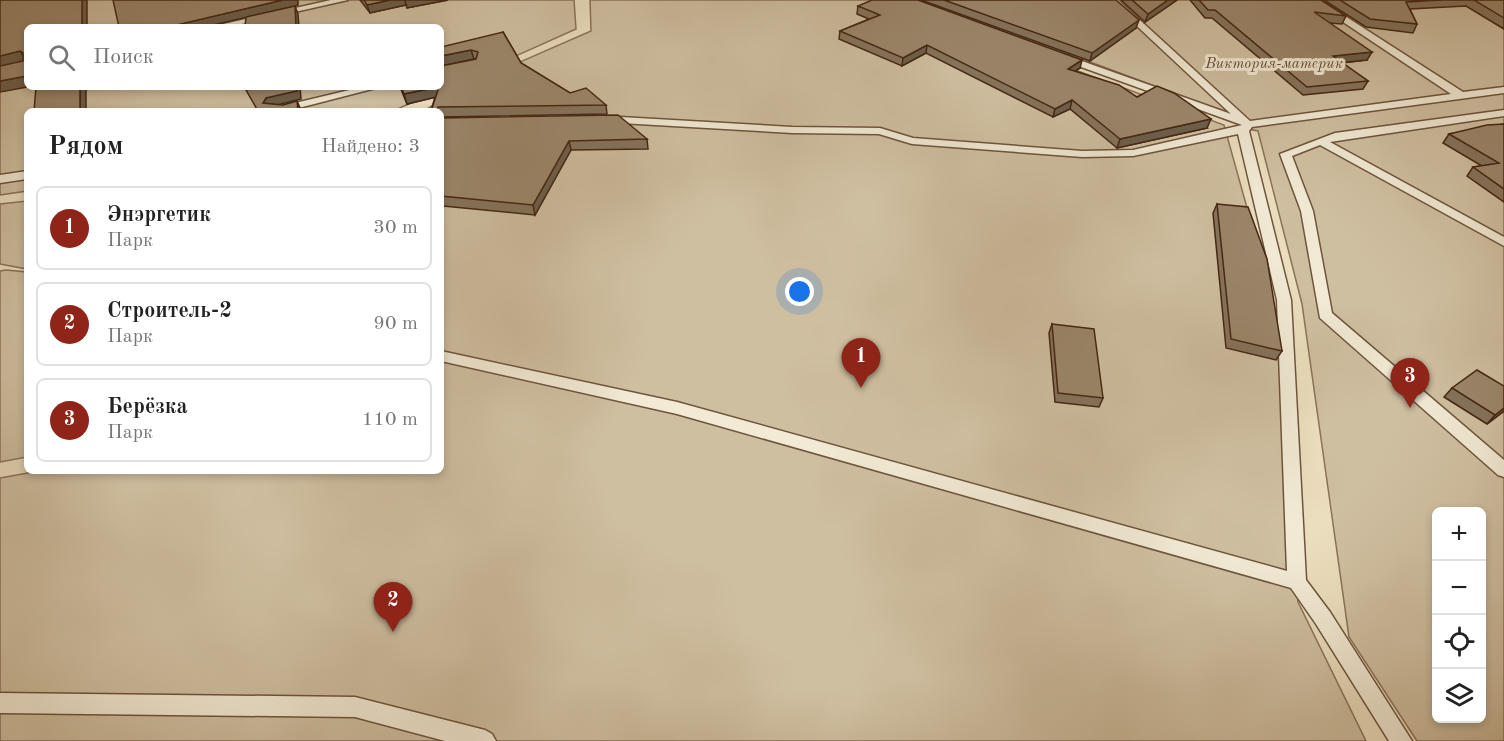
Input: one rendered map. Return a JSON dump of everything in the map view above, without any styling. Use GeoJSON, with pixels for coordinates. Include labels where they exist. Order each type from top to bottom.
{"type":"FeatureCollection","features":[{"type":"Feature","properties":{"kind":"lane"},"geometry":{"type":"LineString","coordinates":[[229,24],[344,0]]}},
{"type":"Feature","properties":{"kind":"lane"},"geometry":{"type":"LineString","coordinates":[[1113,0],[1246,127],[1284,300],[1297,582],[1323,618],[1401,741]]}},
{"type":"Feature","properties":{"kind":"lane"},"geometry":{"type":"LineString","coordinates":[[1314,0],[1460,95]]}},
{"type":"Feature","properties":{"kind":"lane"},"geometry":{"type":"LineString","coordinates":[[1050,52],[1246,127]]}},
{"type":"Feature","properties":{"kind":"lane"},"geometry":{"type":"LineString","coordinates":[[287,108],[362,90]]}},
{"type":"Feature","properties":{"kind":"lane"},"geometry":{"type":"LineString","coordinates":[[590,119],[625,119],[792,130],[880,131],[912,141],[1082,154],[1133,153],[1246,127],[1504,90]]}},
{"type":"Feature","properties":{"kind":"lane"},"geometry":{"type":"LineString","coordinates":[[1504,113],[1335,136],[1286,154],[1307,211],[1325,315],[1504,470]]}},
{"type":"Feature","properties":{"kind":"lane"},"geometry":{"type":"LineString","coordinates":[[1320,141],[1504,242]]}},
{"type":"Feature","properties":{"kind":"lane"},"geometry":{"type":"LineString","coordinates":[[0,179],[24,175]]}},
{"type":"Feature","properties":{"kind":"lane"},"geometry":{"type":"LineString","coordinates":[[444,357],[677,408],[1297,582]]}},
{"type":"Feature","properties":{"kind":"lane"},"geometry":{"type":"LineString","coordinates":[[0,703],[355,706],[485,741]]}},
{"type":"Feature","properties":{"kind":"green space"},"geometry":{"type":"Polygon","coordinates":[[[0,0],[574,0],[576,29],[444,88],[444,24],[24,24],[24,90],[440,90],[400,108],[24,108],[24,191],[0,195],[0,0]]]}},
{"type":"Feature","properties":{"kind":"green space"},"geometry":{"type":"Polygon","coordinates":[[[590,0],[886,0],[1224,125],[1274,305],[1298,602],[1366,741],[0,741],[0,478],[24,474],[444,474],[444,108],[429,108],[456,90],[591,31],[590,0]]]}},
{"type":"Feature","properties":{"kind":"green space","name":"Виктория-материк"},"geometry":{"type":"Polygon","coordinates":[[[924,0],[1504,0],[1504,741],[1417,741],[1349,637],[1302,304],[1258,131],[1242,128],[1238,117],[924,0]]]}},
{"type":"Feature","properties":{"kind":"green space"},"geometry":{"type":"Polygon","coordinates":[[[24,201],[24,268],[0,264],[0,204],[24,201]]]}},
{"type":"Feature","properties":{"kind":"green space"},"geometry":{"type":"Polygon","coordinates":[[[0,271],[24,272],[24,458],[0,462],[0,271]]]}},
{"type":"Feature","properties":{"kind":"building"},"geometry":{"type":"Polygon","coordinates":[[[0,0],[82,0],[82,24],[24,24],[24,77],[0,81],[0,66],[23,61],[23,53],[20,51],[0,56],[0,0]]]}},
{"type":"Feature","properties":{"kind":"building"},"geometry":{"type":"Polygon","coordinates":[[[113,0],[283,0],[181,24],[118,24],[113,0]]]}},
{"type":"Feature","properties":{"kind":"building"},"geometry":{"type":"Polygon","coordinates":[[[364,0],[390,0],[367,5],[364,0]]]}},
{"type":"Feature","properties":{"kind":"building"},"geometry":{"type":"Polygon","coordinates":[[[872,0],[918,0],[1082,60],[1068,69],[1119,85],[1137,97],[1157,86],[1174,93],[1211,119],[1120,139],[1072,100],[1055,109],[927,45],[903,58],[840,31],[880,15],[858,6],[872,0]]]}},
{"type":"Feature","properties":{"kind":"building"},"geometry":{"type":"Polygon","coordinates":[[[944,0],[1116,0],[1139,20],[1092,53],[944,0]]]}},
{"type":"Feature","properties":{"kind":"building"},"geometry":{"type":"Polygon","coordinates":[[[1132,0],[1168,0],[1148,14],[1132,0]]]}},
{"type":"Feature","properties":{"kind":"building"},"geometry":{"type":"Polygon","coordinates":[[[1199,0],[1321,0],[1346,16],[1314,12],[1372,52],[1333,56],[1368,81],[1307,87],[1215,10],[1208,10],[1199,0]]]}},
{"type":"Feature","properties":{"kind":"building"},"geometry":{"type":"Polygon","coordinates":[[[1340,0],[1441,0],[1406,2],[1417,24],[1370,19],[1340,0]]]}},
{"type":"Feature","properties":{"kind":"building"},"geometry":{"type":"Polygon","coordinates":[[[1474,0],[1504,0],[1504,18],[1474,0]]]}},
{"type":"Feature","properties":{"kind":"building"},"geometry":{"type":"Polygon","coordinates":[[[295,6],[296,24],[245,24],[246,17],[295,6]]]}},
{"type":"Feature","properties":{"kind":"building"},"geometry":{"type":"Polygon","coordinates":[[[503,32],[521,63],[570,93],[586,88],[606,105],[432,108],[438,90],[444,90],[444,65],[476,59],[478,52],[471,50],[444,55],[444,46],[503,32]]]}},
{"type":"Feature","properties":{"kind":"building"},"geometry":{"type":"Polygon","coordinates":[[[36,90],[80,90],[80,108],[34,108],[36,90]]]}},
{"type":"Feature","properties":{"kind":"building"},"geometry":{"type":"Polygon","coordinates":[[[246,90],[297,90],[266,98],[263,103],[283,105],[297,101],[298,108],[256,108],[246,90]]]}},
{"type":"Feature","properties":{"kind":"building"},"geometry":{"type":"Polygon","coordinates":[[[402,90],[423,90],[404,94],[402,90]]]}},
{"type":"Feature","properties":{"kind":"building"},"geometry":{"type":"Polygon","coordinates":[[[618,115],[647,139],[569,141],[533,205],[444,196],[444,118],[618,115]]]}},
{"type":"Feature","properties":{"kind":"building"},"geometry":{"type":"Polygon","coordinates":[[[1504,124],[1504,189],[1473,167],[1499,163],[1449,134],[1487,125],[1504,124]]]}},
{"type":"Feature","properties":{"kind":"building"},"geometry":{"type":"Polygon","coordinates":[[[1217,204],[1248,207],[1267,259],[1282,351],[1231,339],[1217,204]]]}},
{"type":"Feature","properties":{"kind":"building"},"geometry":{"type":"Polygon","coordinates":[[[1052,324],[1094,329],[1103,398],[1058,393],[1052,324]]]}},
{"type":"Feature","properties":{"kind":"building"},"geometry":{"type":"Polygon","coordinates":[[[1477,370],[1504,386],[1504,408],[1495,415],[1452,388],[1477,370]]]}},
{"type":"Feature","properties":{"kind":"place","name":"Энэргетик"},"geometry":{"type":"Point","coordinates":[861,388]}},
{"type":"Feature","properties":{"kind":"place","name":"Берёзка"},"geometry":{"type":"Point","coordinates":[1410,408]}},
{"type":"Feature","properties":{"kind":"place","name":"Строитель-2"},"geometry":{"type":"Point","coordinates":[393,632]}}]}
